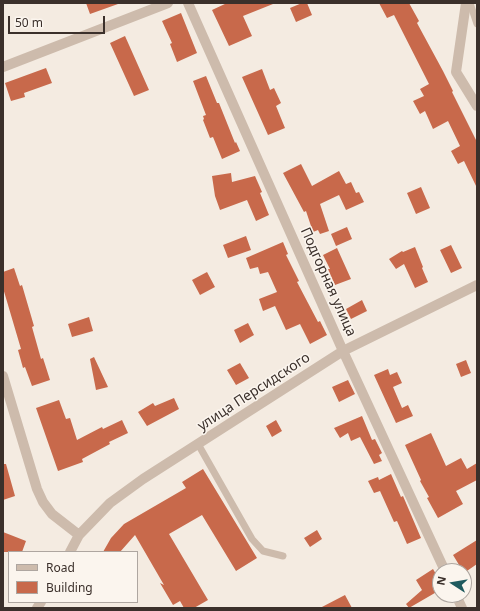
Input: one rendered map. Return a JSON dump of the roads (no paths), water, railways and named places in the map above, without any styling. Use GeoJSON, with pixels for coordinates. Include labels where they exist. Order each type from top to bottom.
{"type":"FeatureCollection","features":[{"type":"Feature","properties":{"kind":"street"},"geometry":{"type":"LineString","coordinates":[[3,67],[168,3]]}},
{"type":"Feature","properties":{"kind":"street","name":"Подгорная улица"},"geometry":{"type":"LineString","coordinates":[[188,3],[343,351],[441,563]]}},
{"type":"Feature","properties":{"kind":"street"},"geometry":{"type":"LineString","coordinates":[[466,3],[456,72],[477,106]]}},
{"type":"Feature","properties":{"kind":"street","name":"улица Персидского"},"geometry":{"type":"LineString","coordinates":[[71,551],[79,536],[110,503],[143,479],[343,351],[477,285]]}},
{"type":"Feature","properties":{"kind":"street"},"geometry":{"type":"LineString","coordinates":[[3,376],[37,489],[43,502],[52,514],[79,536]]}},
{"type":"Feature","properties":{"kind":"lane"},"geometry":{"type":"LineString","coordinates":[[470,3],[477,24]]}},
{"type":"Feature","properties":{"kind":"lane"},"geometry":{"type":"LineString","coordinates":[[198,444],[252,538],[263,551],[283,556]]}}]}
